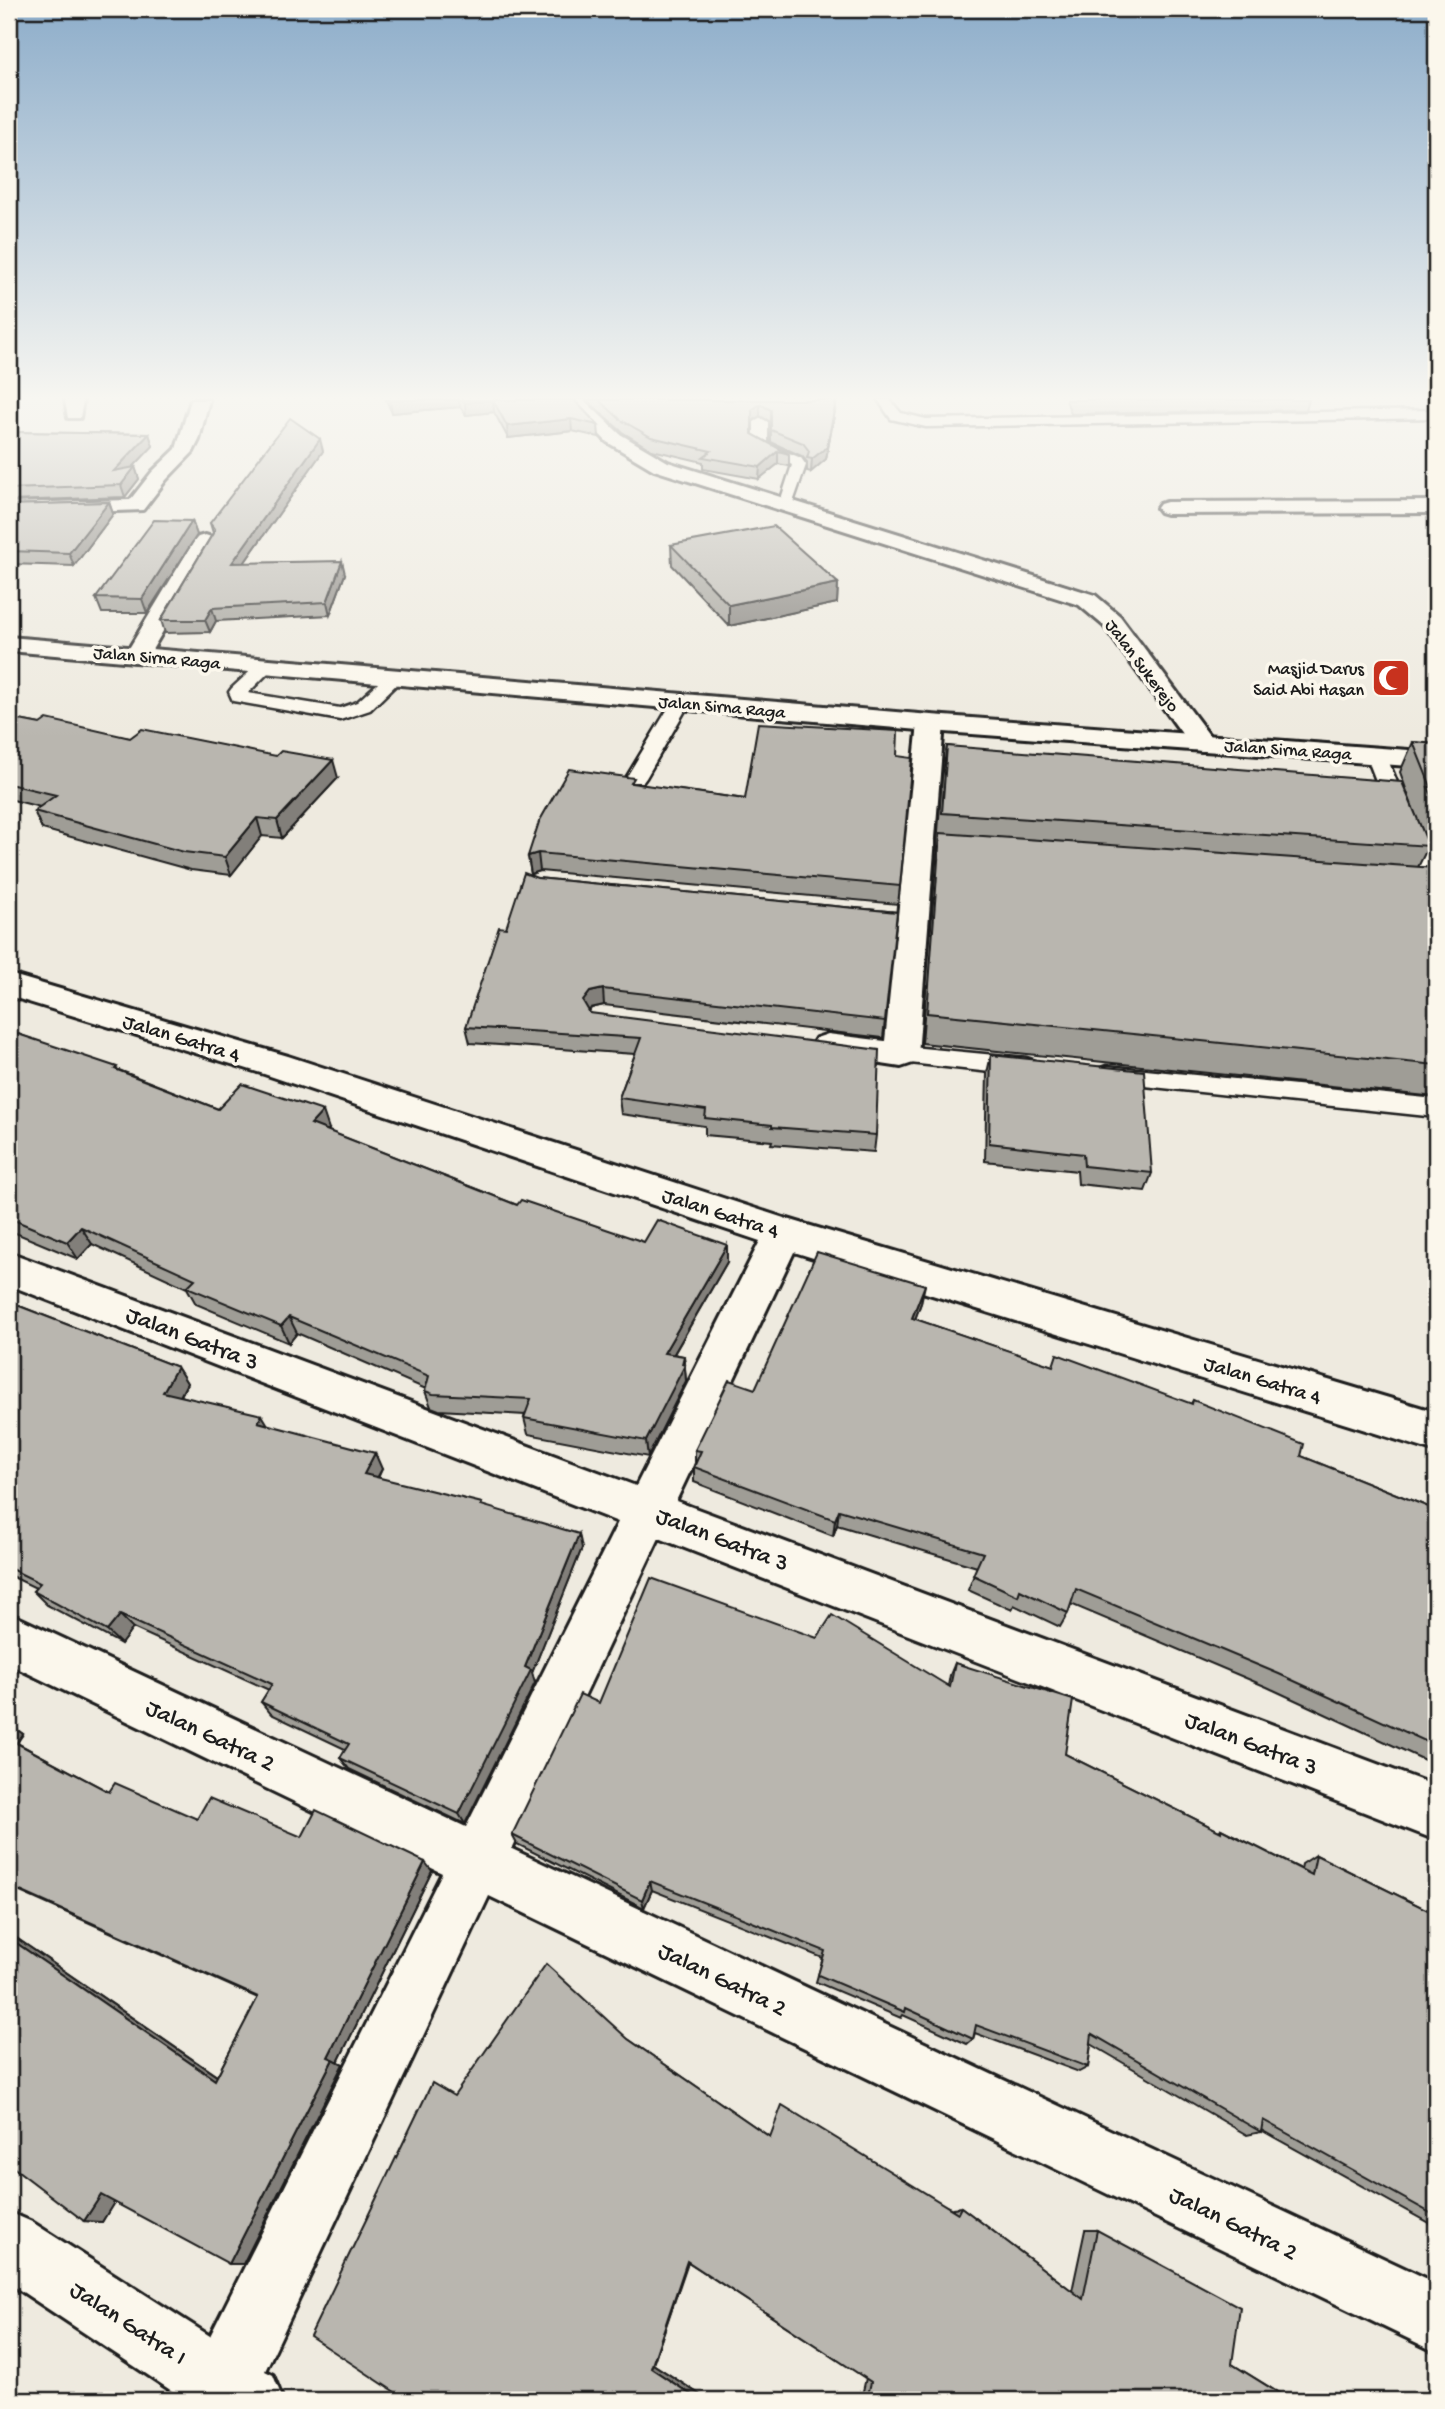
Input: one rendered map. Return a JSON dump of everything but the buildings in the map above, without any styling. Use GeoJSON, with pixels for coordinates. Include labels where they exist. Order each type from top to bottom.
{"type":"FeatureCollection","features":[{"type":"Feature","properties":{"kind":"street","name":"Jalan Sukerejo"},"geometry":{"type":"LineString","coordinates":[[810,512],[1087,600],[1112,621],[1202,743]]}},
{"type":"Feature","properties":{"kind":"street"},"geometry":{"type":"LineString","coordinates":[[137,655],[205,541]]}},
{"type":"Feature","properties":{"kind":"street","name":"Jalan Sirna Raga"},"geometry":{"type":"LineString","coordinates":[[9,644],[930,723],[1436,760]]}},
{"type":"Feature","properties":{"kind":"street"},"geometry":{"type":"LineString","coordinates":[[793,1042],[901,1055],[901,916],[935,854],[930,723]]}},
{"type":"Feature","properties":{"kind":"street","name":"Jalan Gatra 4"},"geometry":{"type":"LineString","coordinates":[[9,985],[289,1069],[783,1233],[1436,1432]]}},
{"type":"Feature","properties":{"kind":"street"},"geometry":{"type":"LineString","coordinates":[[229,2395],[477,1861],[783,1233]]}},
{"type":"Feature","properties":{"kind":"street","name":"Jalan Gatra 3"},"geometry":{"type":"LineString","coordinates":[[9,1268],[1436,1812]]}},
{"type":"Feature","properties":{"kind":"street","name":"Jalan Gatra 2"},"geometry":{"type":"LineString","coordinates":[[9,1638],[1436,2318]]}},
{"type":"Feature","properties":{"kind":"street","name":"Jalan Gatra I"},"geometry":{"type":"LineString","coordinates":[[9,2245],[229,2395]]}},
{"type":"Feature","properties":{"kind":"lane"},"geometry":{"type":"LineString","coordinates":[[265,667],[238,692],[239,697],[340,714],[361,710],[393,679]]}},
{"type":"Feature","properties":{"kind":"lane"},"geometry":{"type":"LineString","coordinates":[[636,778],[681,702]]}},
{"type":"Feature","properties":{"kind":"lane"},"geometry":{"type":"LineString","coordinates":[[1376,755],[1433,898]]}},
{"type":"Feature","properties":{"kind":"lane"},"geometry":{"type":"LineString","coordinates":[[1402,888],[1433,898]]}},
{"type":"Feature","properties":{"kind":"lane"},"geometry":{"type":"LineString","coordinates":[[901,1055],[1052,1070]]}},
{"type":"Feature","properties":{"kind":"lane"},"geometry":{"type":"LineString","coordinates":[[1079,1073],[1436,1108]]}},
{"type":"Feature","properties":{"kind":"place","name":"Masjid Darus Said Abi Hasan"},"geometry":{"type":"Point","coordinates":[1391,678]}}]}
